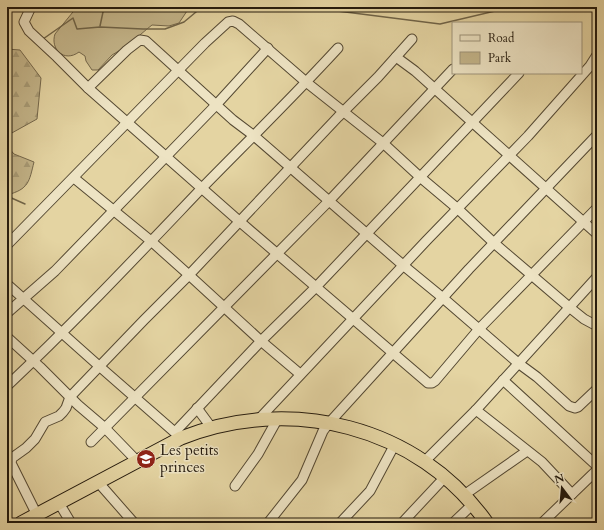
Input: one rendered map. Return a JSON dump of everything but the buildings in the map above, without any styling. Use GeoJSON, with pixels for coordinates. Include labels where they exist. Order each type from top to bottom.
{"type":"FeatureCollection","features":[{"type":"Feature","properties":{"kind":"highway"},"geometry":{"type":"LineString","coordinates":[[21,523],[137,461],[178,435],[238,422],[278,418],[329,423],[361,431],[395,444],[425,461],[445,477],[468,500],[487,523]]}},
{"type":"Feature","properties":{"kind":"street"},"geometry":{"type":"LineString","coordinates":[[31,7],[24,22],[29,31],[88,88],[353,320],[428,383],[432,383],[480,329],[597,208]]}},
{"type":"Feature","properties":{"kind":"street"},"geometry":{"type":"LineString","coordinates":[[7,245],[74,178],[98,151],[228,22],[233,22],[239,24],[306,82],[383,143],[494,243],[569,307],[584,319],[597,326]]}},
{"type":"Feature","properties":{"kind":"street"},"geometry":{"type":"LineString","coordinates":[[37,515],[12,465],[11,460],[31,444],[45,422],[59,416],[63,412],[70,397],[189,275],[396,57],[412,38]]}},
{"type":"Feature","properties":{"kind":"street"},"geometry":{"type":"LineString","coordinates":[[88,88],[127,50],[140,40],[146,41],[233,120],[253,135],[404,266],[480,329],[518,364],[537,377],[572,408],[578,407],[597,389]]}},
{"type":"Feature","properties":{"kind":"street"},"geometry":{"type":"LineString","coordinates":[[7,313],[55,271],[268,48]]}},
{"type":"Feature","properties":{"kind":"street"},"geometry":{"type":"LineString","coordinates":[[7,386],[34,361],[338,48]]}},
{"type":"Feature","properties":{"kind":"street"},"geometry":{"type":"LineString","coordinates":[[582,73],[597,55]]}},
{"type":"Feature","properties":{"kind":"street"},"geometry":{"type":"LineString","coordinates":[[396,57],[415,71],[597,234]]}},
{"type":"Feature","properties":{"kind":"street"},"geometry":{"type":"LineString","coordinates":[[91,442],[329,201],[452,70]]}},
{"type":"Feature","properties":{"kind":"street"},"geometry":{"type":"LineString","coordinates":[[7,284],[178,435],[197,408],[261,341],[316,287],[518,74]]}},
{"type":"Feature","properties":{"kind":"street"},"geometry":{"type":"LineString","coordinates":[[259,419],[300,374],[509,156],[581,74]]}},
{"type":"Feature","properties":{"kind":"street"},"geometry":{"type":"LineString","coordinates":[[268,523],[302,480],[323,431],[329,423],[546,187],[597,135]]}},
{"type":"Feature","properties":{"kind":"street"},"geometry":{"type":"LineString","coordinates":[[74,178],[151,241],[261,341],[300,374]]}},
{"type":"Feature","properties":{"kind":"street"},"geometry":{"type":"LineString","coordinates":[[425,461],[476,410],[597,277]]}},
{"type":"Feature","properties":{"kind":"street"},"geometry":{"type":"LineString","coordinates":[[7,337],[34,361],[70,397],[106,428],[137,461]]}},
{"type":"Feature","properties":{"kind":"street"},"geometry":{"type":"LineString","coordinates":[[503,380],[597,466]]}},
{"type":"Feature","properties":{"kind":"street"},"geometry":{"type":"LineString","coordinates":[[197,408],[211,427]]}},
{"type":"Feature","properties":{"kind":"street"},"geometry":{"type":"LineString","coordinates":[[476,410],[542,462],[572,494]]}},
{"type":"Feature","properties":{"kind":"street"},"geometry":{"type":"LineString","coordinates":[[235,486],[258,454],[278,418]]}},
{"type":"Feature","properties":{"kind":"street"},"geometry":{"type":"LineString","coordinates":[[340,523],[370,491],[395,444]]}},
{"type":"Feature","properties":{"kind":"street"},"geometry":{"type":"LineString","coordinates":[[453,523],[468,500],[528,451]]}},
{"type":"Feature","properties":{"kind":"street"},"geometry":{"type":"LineString","coordinates":[[542,523],[597,470]]}},
{"type":"Feature","properties":{"kind":"street"},"geometry":{"type":"LineString","coordinates":[[402,523],[445,477]]}},
{"type":"Feature","properties":{"kind":"street"},"geometry":{"type":"LineString","coordinates":[[98,482],[134,523]]}},
{"type":"Feature","properties":{"kind":"street"},"geometry":{"type":"LineString","coordinates":[[59,503],[71,523]]}},
{"type":"Feature","properties":{"kind":"green space"},"geometry":{"type":"Polygon","coordinates":[[[77,7],[189,8],[179,23],[169,26],[152,25],[127,46],[112,55],[98,70],[92,70],[86,61],[85,56],[79,52],[68,56],[63,55],[56,49],[55,45],[55,34],[77,7]]]}},
{"type":"Feature","properties":{"kind":"green space"},"geometry":{"type":"Polygon","coordinates":[[[7,49],[20,50],[41,78],[37,119],[10,134],[7,140],[7,49]]]}},
{"type":"Feature","properties":{"kind":"green space"},"geometry":{"type":"Polygon","coordinates":[[[7,146],[14,154],[34,162],[27,184],[20,190],[7,195],[7,146]]]}},
{"type":"Feature","properties":{"kind":"waterway"},"geometry":{"type":"LineString","coordinates":[[100,26],[103,12],[106,7]]}},
{"type":"Feature","properties":{"kind":"waterway"},"geometry":{"type":"LineString","coordinates":[[43,39],[73,18],[77,29],[100,27],[165,29],[184,22],[202,7]]}},
{"type":"Feature","properties":{"kind":"waterway"},"geometry":{"type":"LineString","coordinates":[[306,7],[440,24],[512,7]]}},
{"type":"Feature","properties":{"kind":"waterway"},"geometry":{"type":"LineString","coordinates":[[7,196],[25,204]]}},
{"type":"Feature","properties":{"kind":"place","name":"Les petits princes"},"geometry":{"type":"Point","coordinates":[146,459]}}]}
